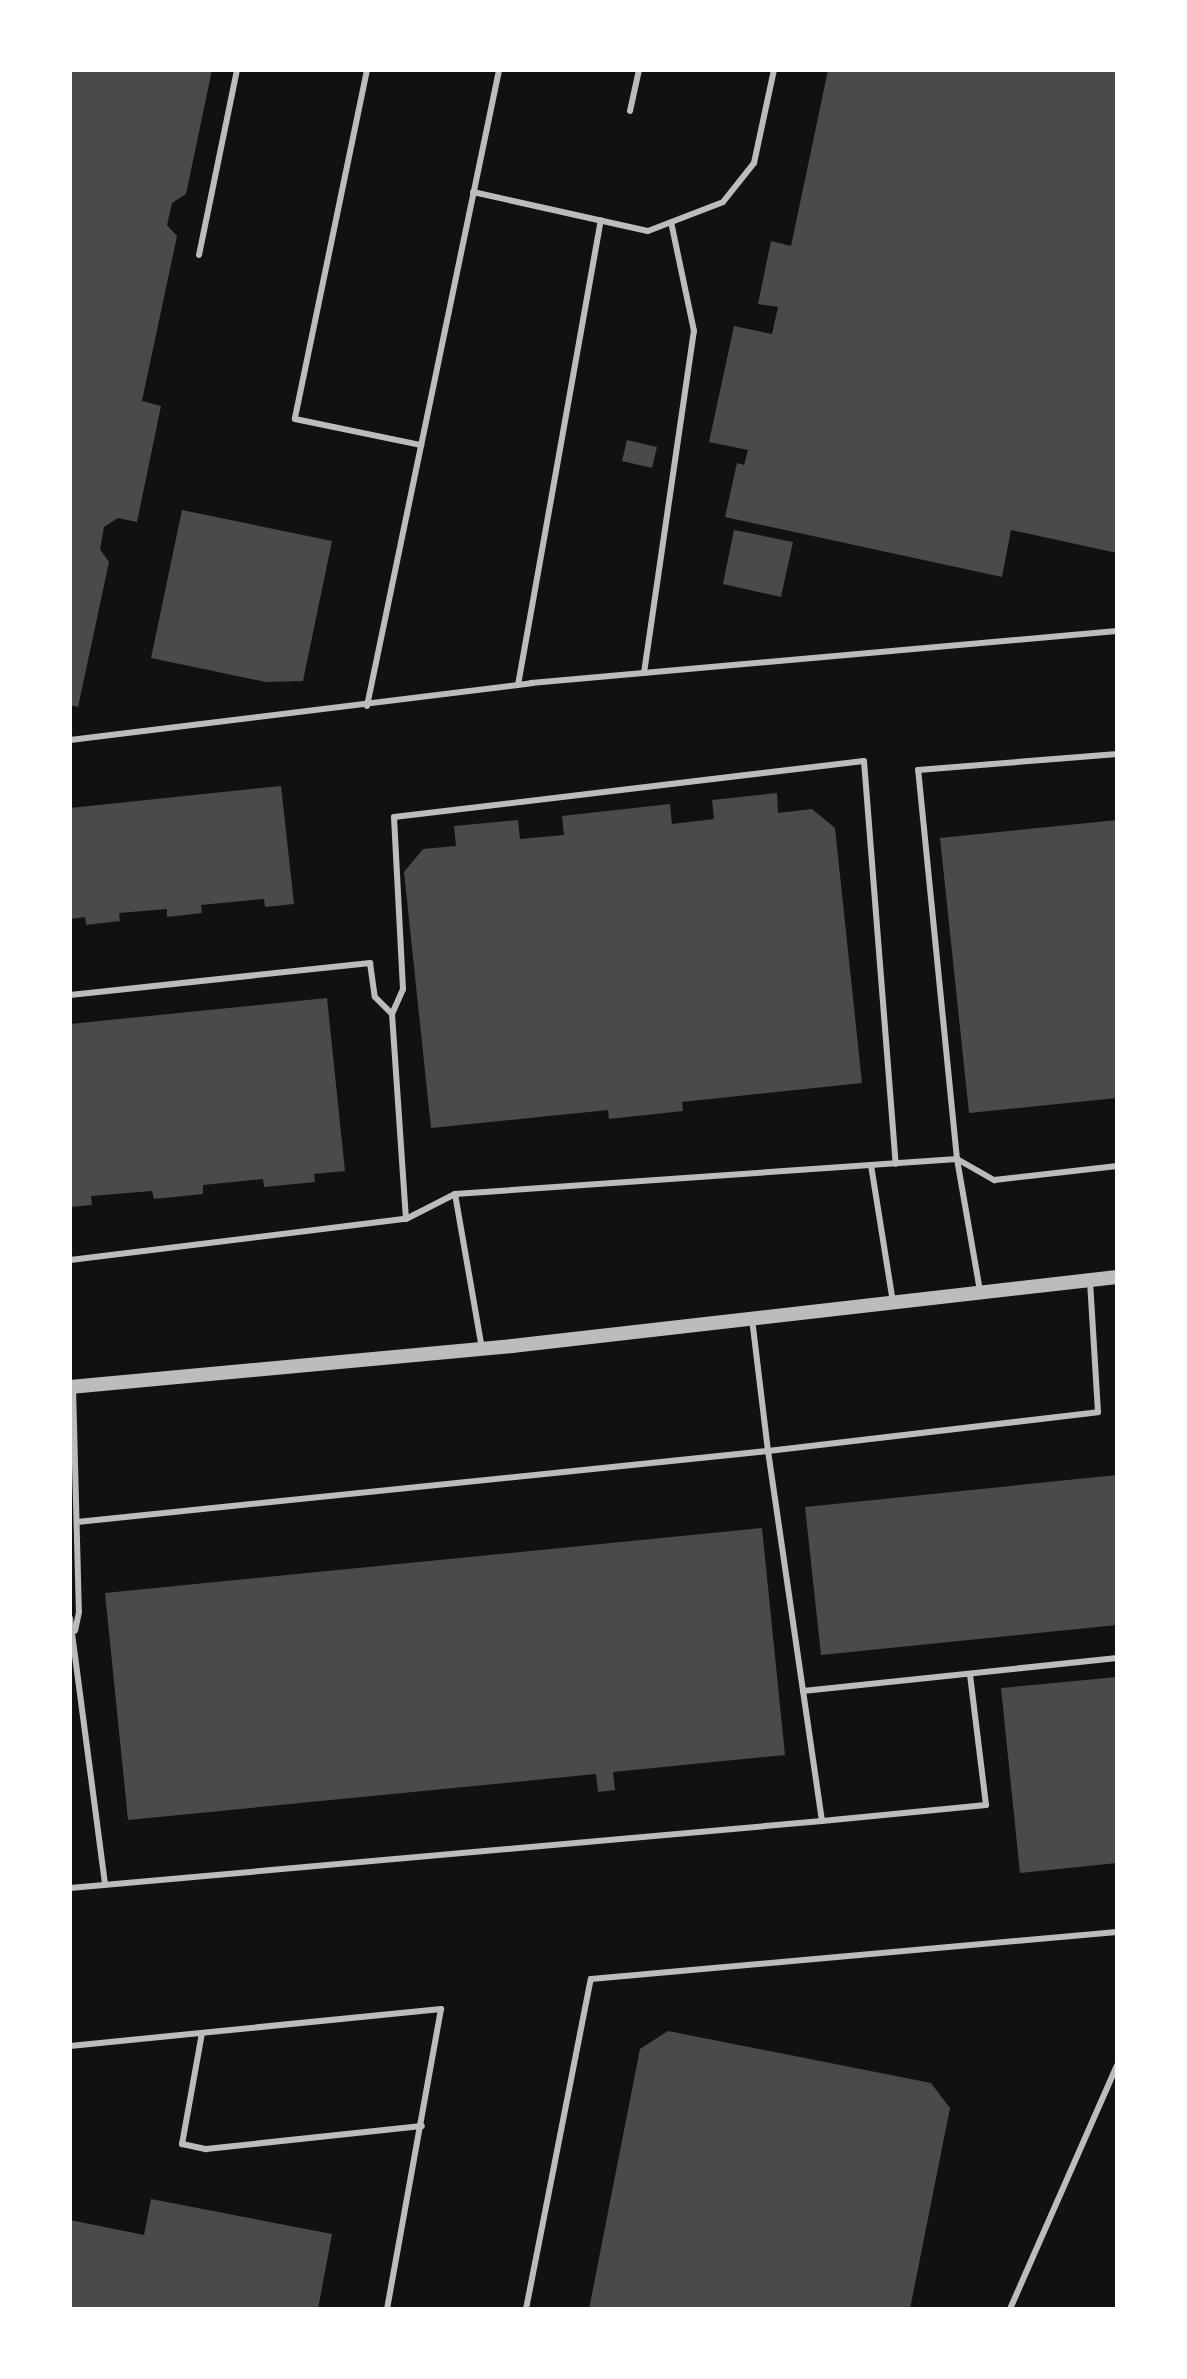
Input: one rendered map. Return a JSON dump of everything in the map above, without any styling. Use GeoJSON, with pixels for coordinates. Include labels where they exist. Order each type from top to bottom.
{"type":"FeatureCollection","features":[{"type":"Feature","properties":{"kind":"street"},"geometry":{"type":"LineString","coordinates":[[72,1387],[482,1349],[1117,1277]]}},
{"type":"Feature","properties":{"kind":"lane"},"geometry":{"type":"LineString","coordinates":[[199,255],[237,70]]}},
{"type":"Feature","properties":{"kind":"lane"},"geometry":{"type":"LineString","coordinates":[[367,70],[295,419],[421,445]]}},
{"type":"Feature","properties":{"kind":"lane"},"geometry":{"type":"LineString","coordinates":[[367,706],[499,70]]}},
{"type":"Feature","properties":{"kind":"lane"},"geometry":{"type":"LineString","coordinates":[[630,111],[639,70]]}},
{"type":"Feature","properties":{"kind":"lane"},"geometry":{"type":"LineString","coordinates":[[473,192],[648,231],[723,202],[754,163],[774,70]]}},
{"type":"Feature","properties":{"kind":"lane"},"geometry":{"type":"LineString","coordinates":[[518,685],[601,220]]}},
{"type":"Feature","properties":{"kind":"lane"},"geometry":{"type":"LineString","coordinates":[[644,673],[694,331],[671,222]]}},
{"type":"Feature","properties":{"kind":"lane"},"geometry":{"type":"LineString","coordinates":[[70,740],[367,706],[518,685],[1117,631]]}},
{"type":"Feature","properties":{"kind":"lane"},"geometry":{"type":"LineString","coordinates":[[981,1293],[957,1159],[918,770],[1117,754]]}},
{"type":"Feature","properties":{"kind":"lane"},"geometry":{"type":"LineString","coordinates":[[406,1219],[392,1014],[403,989],[394,817],[864,761],[896,1164]]}},
{"type":"Feature","properties":{"kind":"lane"},"geometry":{"type":"LineString","coordinates":[[70,995],[370,963],[375,997],[392,1014]]}},
{"type":"Feature","properties":{"kind":"lane"},"geometry":{"type":"LineString","coordinates":[[70,1260],[406,1219],[455,1194],[957,1159],[994,1180],[1117,1166]]}},
{"type":"Feature","properties":{"kind":"lane"},"geometry":{"type":"LineString","coordinates":[[871,1165],[893,1303]]}},
{"type":"Feature","properties":{"kind":"lane"},"geometry":{"type":"LineString","coordinates":[[455,1194],[482,1349]]}},
{"type":"Feature","properties":{"kind":"lane"},"geometry":{"type":"LineString","coordinates":[[77,1522],[768,1451],[1098,1412],[1090,1280]]}},
{"type":"Feature","properties":{"kind":"lane"},"geometry":{"type":"LineString","coordinates":[[752,1319],[822,1821]]}},
{"type":"Feature","properties":{"kind":"lane"},"geometry":{"type":"LineString","coordinates":[[72,1387],[79,1612],[75,1632]]}},
{"type":"Feature","properties":{"kind":"lane"},"geometry":{"type":"LineString","coordinates":[[70,1618],[75,1632],[105,1885]]}},
{"type":"Feature","properties":{"kind":"lane"},"geometry":{"type":"LineString","coordinates":[[803,1691],[1117,1658]]}},
{"type":"Feature","properties":{"kind":"lane"},"geometry":{"type":"LineString","coordinates":[[70,1888],[986,1805],[970,1674]]}},
{"type":"Feature","properties":{"kind":"lane"},"geometry":{"type":"LineString","coordinates":[[526,2309],[591,1979],[1117,1932]]}},
{"type":"Feature","properties":{"kind":"lane"},"geometry":{"type":"LineString","coordinates":[[70,2046],[441,2009],[387,2309]]}},
{"type":"Feature","properties":{"kind":"lane"},"geometry":{"type":"LineString","coordinates":[[202,2033],[182,2144],[206,2149],[422,2126]]}},
{"type":"Feature","properties":{"kind":"lane"},"geometry":{"type":"LineString","coordinates":[[1010,2309],[1117,2065]]}},
{"type":"Feature","properties":{"kind":"building"},"geometry":{"type":"Polygon","coordinates":[[[70,70],[212,70],[186,194],[172,203],[167,225],[177,236],[142,401],[161,406],[137,522],[118,518],[104,527],[100,549],[109,562],[78,707],[70,705],[70,70]]]}},
{"type":"Feature","properties":{"kind":"building"},"geometry":{"type":"Polygon","coordinates":[[[828,70],[1117,70],[1117,553],[1011,530],[1002,577],[725,517],[737,463],[744,465],[748,450],[709,442],[734,326],[772,334],[778,307],[758,304],[771,241],[791,246],[828,70]]]}},
{"type":"Feature","properties":{"kind":"building"},"geometry":{"type":"Polygon","coordinates":[[[627,440],[657,447],[652,468],[622,461],[627,440]]]}},
{"type":"Feature","properties":{"kind":"building"},"geometry":{"type":"Polygon","coordinates":[[[182,510],[332,541],[303,681],[266,682],[151,658],[182,510]]]}},
{"type":"Feature","properties":{"kind":"building"},"geometry":{"type":"Polygon","coordinates":[[[734,530],[793,542],[781,597],[723,584],[734,530]]]}},
{"type":"Feature","properties":{"kind":"building"},"geometry":{"type":"Polygon","coordinates":[[[281,786],[294,904],[265,907],[264,899],[201,905],[202,913],[167,917],[167,909],[119,913],[120,921],[86,925],[85,917],[70,919],[70,808],[281,786]]]}},
{"type":"Feature","properties":{"kind":"building"},"geometry":{"type":"Polygon","coordinates":[[[777,793],[778,813],[812,809],[835,828],[862,1083],[682,1102],[683,1111],[609,1119],[608,1110],[431,1128],[404,872],[423,849],[456,846],[454,826],[518,820],[520,839],[564,835],[562,816],[670,804],[672,824],[714,819],[712,800],[777,793]]]}},
{"type":"Feature","properties":{"kind":"building"},"geometry":{"type":"Polygon","coordinates":[[[1117,820],[1117,1098],[969,1113],[940,838],[1117,820]]]}},
{"type":"Feature","properties":{"kind":"building"},"geometry":{"type":"Polygon","coordinates":[[[327,998],[345,1171],[314,1174],[315,1182],[264,1187],[263,1179],[203,1185],[203,1194],[154,1199],[152,1191],[91,1196],[92,1205],[70,1207],[70,1024],[327,998]]]}},
{"type":"Feature","properties":{"kind":"building"},"geometry":{"type":"Polygon","coordinates":[[[1117,1475],[1117,1625],[821,1655],[805,1507],[1117,1475]]]}},
{"type":"Feature","properties":{"kind":"building"},"geometry":{"type":"Polygon","coordinates":[[[762,1528],[785,1755],[613,1772],[615,1790],[598,1792],[596,1774],[128,1820],[105,1593],[762,1528]]]}},
{"type":"Feature","properties":{"kind":"building"},"geometry":{"type":"Polygon","coordinates":[[[1117,1677],[1117,1863],[1020,1873],[1001,1688],[1117,1677]]]}},
{"type":"Feature","properties":{"kind":"building"},"geometry":{"type":"Polygon","coordinates":[[[668,2031],[931,2083],[950,2108],[910,2309],[589,2309],[640,2049],[668,2031]]]}},
{"type":"Feature","properties":{"kind":"building"},"geometry":{"type":"Polygon","coordinates":[[[151,2199],[332,2234],[318,2309],[70,2309],[70,2220],[144,2235],[151,2199]]]}}]}
